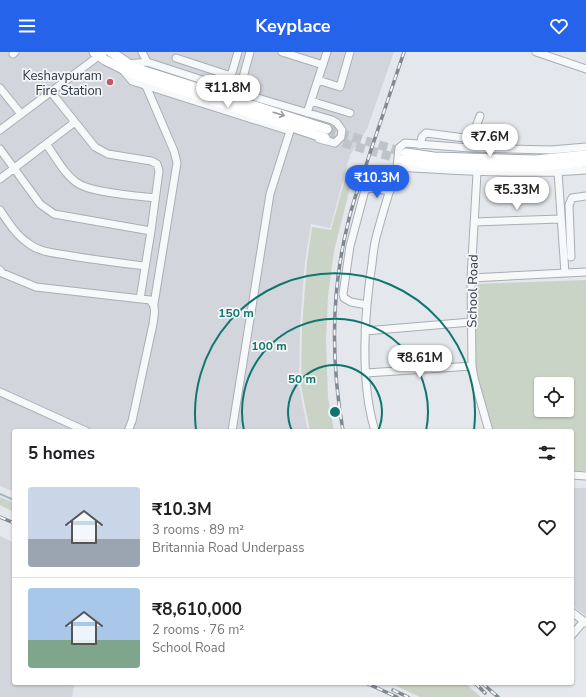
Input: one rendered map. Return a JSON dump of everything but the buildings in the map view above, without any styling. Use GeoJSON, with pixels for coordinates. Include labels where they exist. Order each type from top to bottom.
{"type":"FeatureCollection","features":[{"type":"Feature","properties":{"kind":"main road"},"geometry":{"type":"LineString","coordinates":[[111,52],[133,74],[170,87],[326,133]]}},
{"type":"Feature","properties":{"kind":"main road"},"geometry":{"type":"LineString","coordinates":[[99,53],[125,66]]}},
{"type":"Feature","properties":{"kind":"main road"},"geometry":{"type":"LineString","coordinates":[[586,155],[535,160],[405,156],[433,165],[536,166],[586,162]]}},
{"type":"Feature","properties":{"kind":"street"},"geometry":{"type":"LineString","coordinates":[[142,52],[147,62]]}},
{"type":"Feature","properties":{"kind":"street"},"geometry":{"type":"LineString","coordinates":[[176,58],[231,76],[238,52]]}},
{"type":"Feature","properties":{"kind":"street"},"geometry":{"type":"LineString","coordinates":[[238,92],[250,52]]}},
{"type":"Feature","properties":{"kind":"street"},"geometry":{"type":"LineString","coordinates":[[282,52],[323,65]]}},
{"type":"Feature","properties":{"kind":"street"},"geometry":{"type":"LineString","coordinates":[[307,113],[327,52]]}},
{"type":"Feature","properties":{"kind":"street"},"geometry":{"type":"LineString","coordinates":[[318,80],[340,87],[350,52]]}},
{"type":"Feature","properties":{"kind":"street"},"geometry":{"type":"LineString","coordinates":[[536,52],[586,69]]}},
{"type":"Feature","properties":{"kind":"street"},"geometry":{"type":"LineString","coordinates":[[0,130],[51,92],[99,53]]}},
{"type":"Feature","properties":{"kind":"street"},"geometry":{"type":"LineString","coordinates":[[147,62],[238,92],[332,120],[337,123],[342,130],[341,137],[338,141],[333,143],[146,86],[132,81],[125,66],[147,62]]}},
{"type":"Feature","properties":{"kind":"street"},"geometry":{"type":"LineString","coordinates":[[211,83],[215,71]]}},
{"type":"Feature","properties":{"kind":"street"},"geometry":{"type":"LineString","coordinates":[[129,429],[132,421],[153,324],[154,304],[177,163],[174,151],[146,86]]}},
{"type":"Feature","properties":{"kind":"street"},"geometry":{"type":"LineString","coordinates":[[0,88],[21,114]]}},
{"type":"Feature","properties":{"kind":"street"},"geometry":{"type":"LineString","coordinates":[[51,92],[95,147],[108,154],[151,161],[157,164],[159,171],[140,299]]}},
{"type":"Feature","properties":{"kind":"street"},"geometry":{"type":"LineString","coordinates":[[311,101],[350,113]]}},
{"type":"Feature","properties":{"kind":"street"},"geometry":{"type":"LineString","coordinates":[[420,145],[422,137],[426,133],[465,138],[470,136],[474,132],[480,116]]}},
{"type":"Feature","properties":{"kind":"street"},"geometry":{"type":"LineString","coordinates":[[0,179],[75,122]]}},
{"type":"Feature","properties":{"kind":"street"},"geometry":{"type":"LineString","coordinates":[[232,429],[270,194],[290,131]]}},
{"type":"Feature","properties":{"kind":"street"},"geometry":{"type":"LineString","coordinates":[[374,429],[370,414],[366,373],[365,331],[368,289],[376,236],[397,167],[398,152],[402,145],[405,143],[470,148],[551,150],[586,146]]}},
{"type":"Feature","properties":{"kind":"street"},"geometry":{"type":"LineString","coordinates":[[46,144],[67,172],[80,184],[102,191],[155,198]]}},
{"type":"Feature","properties":{"kind":"street"},"geometry":{"type":"LineString","coordinates":[[0,149],[40,204],[54,214],[151,232]]}},
{"type":"Feature","properties":{"kind":"street"},"geometry":{"type":"LineString","coordinates":[[397,167],[477,173],[558,172],[586,170]]}},
{"type":"Feature","properties":{"kind":"street"},"geometry":{"type":"LineString","coordinates":[[558,172],[565,274]]}},
{"type":"Feature","properties":{"kind":"street","name":"School Road"},"geometry":{"type":"LineString","coordinates":[[477,173],[471,278],[472,366],[488,429]]}},
{"type":"Feature","properties":{"kind":"street"},"geometry":{"type":"LineString","coordinates":[[367,305],[346,300],[343,294],[350,246],[365,190],[371,188],[390,191]]}},
{"type":"Feature","properties":{"kind":"street"},"geometry":{"type":"LineString","coordinates":[[571,257],[569,205],[572,198],[586,196]]}},
{"type":"Feature","properties":{"kind":"street"},"geometry":{"type":"LineString","coordinates":[[0,210],[28,244],[46,252],[145,266]]}},
{"type":"Feature","properties":{"kind":"street"},"geometry":{"type":"LineString","coordinates":[[474,222],[561,219]]}},
{"type":"Feature","properties":{"kind":"street"},"geometry":{"type":"LineString","coordinates":[[471,278],[586,272]]}},
{"type":"Feature","properties":{"kind":"street"},"geometry":{"type":"LineString","coordinates":[[1,274],[36,287],[150,300],[154,304]]}},
{"type":"Feature","properties":{"kind":"street"},"geometry":{"type":"LineString","coordinates":[[365,331],[471,322]]}},
{"type":"Feature","properties":{"kind":"street"},"geometry":{"type":"LineString","coordinates":[[366,373],[472,366]]}},
{"type":"Feature","properties":{"kind":"street"},"geometry":{"type":"LineString","coordinates":[[0,392],[82,429]]}},
{"type":"Feature","properties":{"kind":"street"},"geometry":{"type":"LineString","coordinates":[[574,476],[586,476]]}},
{"type":"Feature","properties":{"kind":"street"},"geometry":{"type":"LineString","coordinates":[[574,614],[585,622],[574,633]]}},
{"type":"Feature","properties":{"kind":"shaded area"},"geometry":{"type":"Polygon","coordinates":[[[0,52],[394,52],[367,129],[350,155],[330,228],[311,224],[305,261],[300,327],[299,386],[308,429],[12,429],[12,491],[0,486],[0,52]]]}},
{"type":"Feature","properties":{"kind":"shaded area"},"geometry":{"type":"Polygon","coordinates":[[[574,488],[586,488],[586,616],[574,607],[574,488]]]}},
{"type":"Feature","properties":{"kind":"shaded area"},"geometry":{"type":"Polygon","coordinates":[[[0,536],[12,542],[12,685],[75,685],[72,697],[0,697],[0,536]]]}},
{"type":"Feature","properties":{"kind":"green space"},"geometry":{"type":"Polygon","coordinates":[[[348,168],[355,168],[334,251],[328,296],[326,341],[328,398],[334,429],[310,429],[301,386],[302,327],[307,262],[312,227],[331,230],[348,168]]]}},
{"type":"Feature","properties":{"kind":"green space"},"geometry":{"type":"Polygon","coordinates":[[[586,280],[586,471],[574,471],[574,429],[492,429],[476,374],[473,284],[586,280]]]}},
{"type":"Feature","properties":{"kind":"green space"},"geometry":{"type":"Polygon","coordinates":[[[0,497],[12,502],[12,511],[0,505],[0,497]]]}},
{"type":"Feature","properties":{"kind":"green space"},"geometry":{"type":"Polygon","coordinates":[[[394,685],[467,685],[481,697],[420,697],[394,685]]]}},
{"type":"Feature","properties":{"kind":"waterway"},"geometry":{"type":"LineString","coordinates":[[0,494],[12,499]]}},
{"type":"Feature","properties":{"kind":"tunnel"},"geometry":{"type":"LineString","coordinates":[[327,129],[406,153]]}},
{"type":"Feature","properties":{"kind":"tunnel"},"geometry":{"type":"LineString","coordinates":[[330,139],[403,160]]}},
{"type":"Feature","properties":{"kind":"railway"},"geometry":{"type":"LineString","coordinates":[[343,429],[336,379],[335,353],[336,301],[342,249],[355,197],[404,52]]}},
{"type":"Feature","properties":{"kind":"railway"},"geometry":{"type":"LineString","coordinates":[[0,517],[12,522]]}},
{"type":"Feature","properties":{"kind":"railway"},"geometry":{"type":"LineString","coordinates":[[370,685],[397,697]]}},
{"type":"Feature","properties":{"kind":"railway"},"geometry":{"type":"LineString","coordinates":[[477,685],[485,693]]}},
{"type":"Feature","properties":{"kind":"railway"},"geometry":{"type":"LineString","coordinates":[[484,685],[498,697]]}},
{"type":"Feature","properties":{"kind":"railway"},"geometry":{"type":"LineString","coordinates":[[393,690],[408,697]]}},
{"type":"Feature","properties":{"kind":"place","name":"Keshavpuram Fire Station"},"geometry":{"type":"Point","coordinates":[110,82]}}]}
